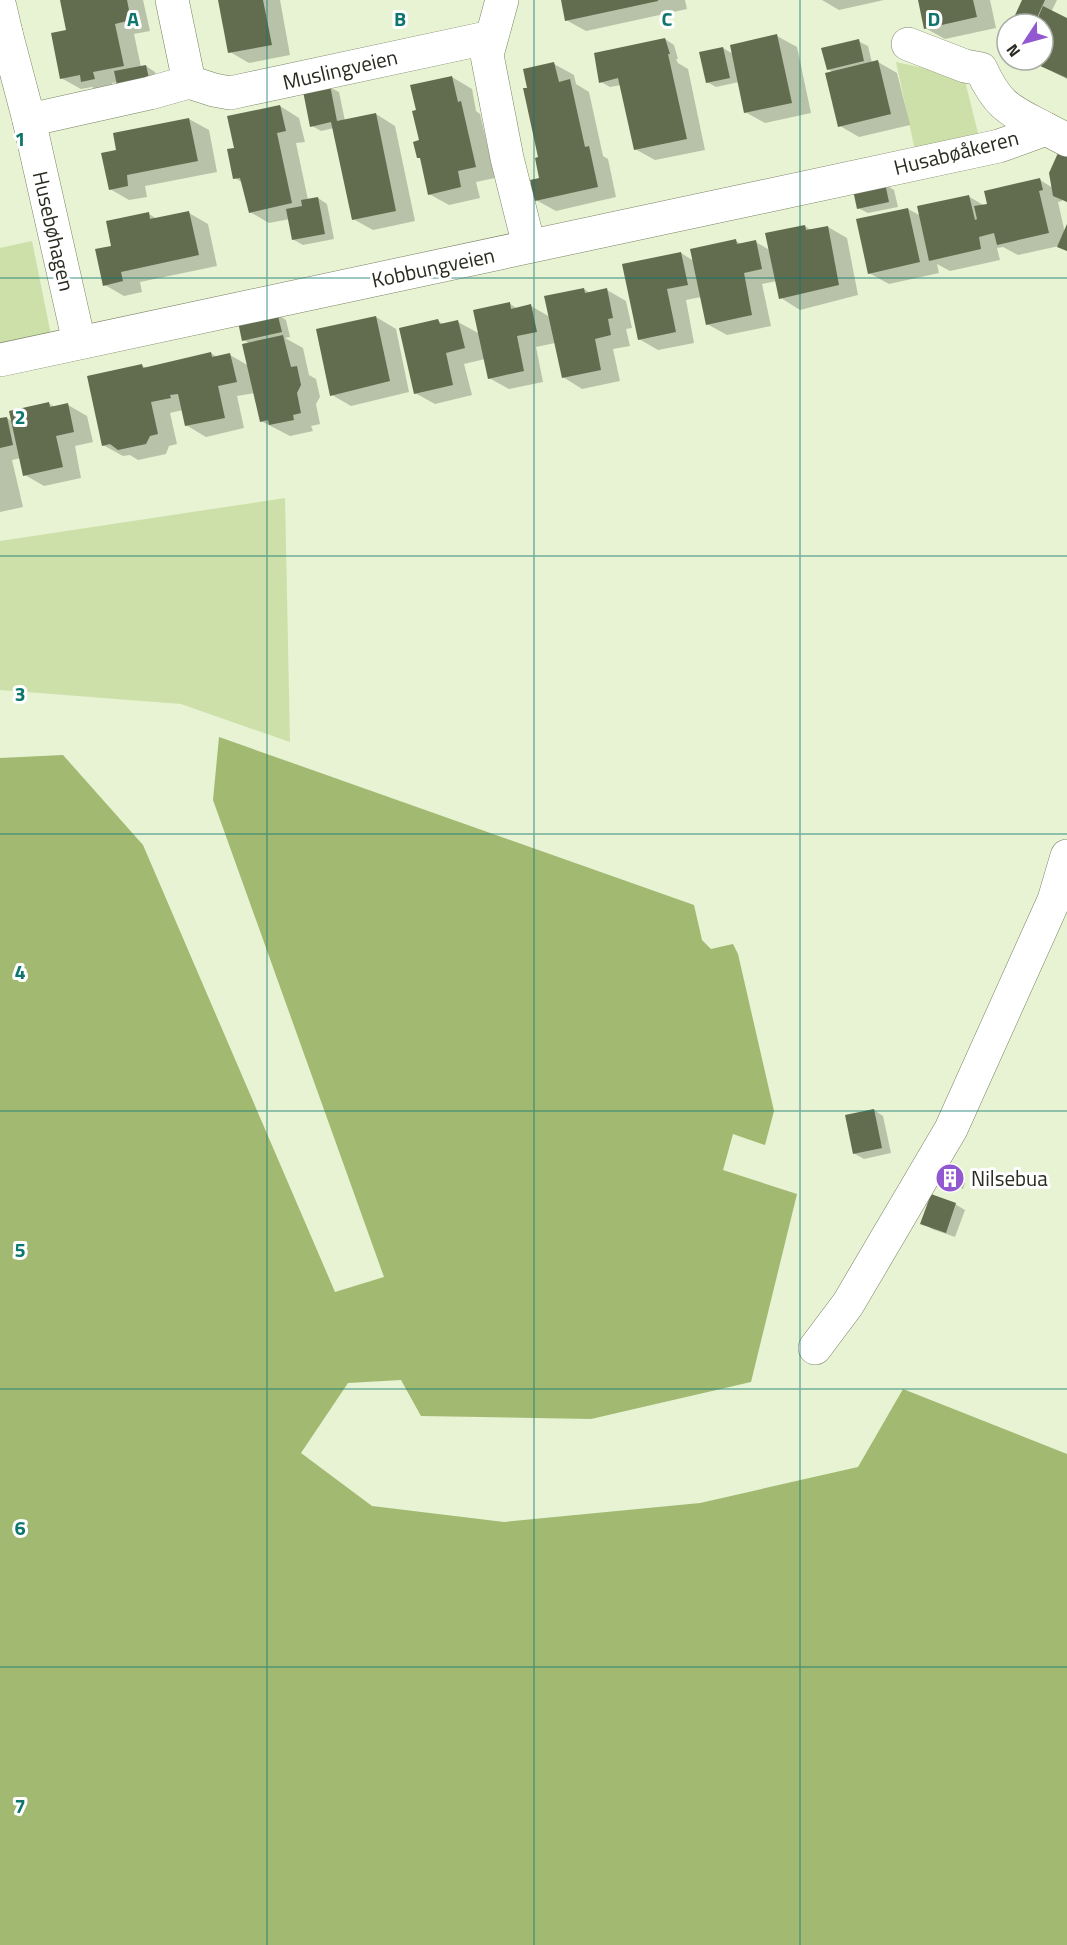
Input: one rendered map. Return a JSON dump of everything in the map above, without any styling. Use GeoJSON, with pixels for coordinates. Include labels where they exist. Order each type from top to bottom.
{"type":"FeatureCollection","features":[{"type":"Feature","properties":{"kind":"street"},"geometry":{"type":"LineString","coordinates":[[29,120],[189,82],[172,0]]}},
{"type":"Feature","properties":{"kind":"street"},"geometry":{"type":"LineString","coordinates":[[502,0],[487,55],[490,78],[529,246]]}},
{"type":"Feature","properties":{"kind":"street","name":"Husebøhagen"},"geometry":{"type":"LineString","coordinates":[[2,25],[29,120],[79,342]]}},
{"type":"Feature","properties":{"kind":"street","name":"Muslingveien"},"geometry":{"type":"LineString","coordinates":[[189,82],[230,93],[492,37]]}},
{"type":"Feature","properties":{"kind":"street","name":"Husabøåkeren"},"geometry":{"type":"LineString","coordinates":[[908,44],[965,66],[981,69],[1002,104],[1056,135]]}},
{"type":"Feature","properties":{"kind":"street","name":"Husabøåkeren"},"geometry":{"type":"LineString","coordinates":[[866,174],[1056,135]]}},
{"type":"Feature","properties":{"kind":"street","name":"Kobbungveien"},"geometry":{"type":"LineString","coordinates":[[0,360],[866,174]]}},
{"type":"Feature","properties":{"kind":"street"},"geometry":{"type":"LineString","coordinates":[[815,1348],[849,1304],[951,1129],[1061,904],[1067,856]]}},
{"type":"Feature","properties":{"kind":"shaded area"},"geometry":{"type":"Polygon","coordinates":[[[896,62],[964,77],[980,141],[916,155],[896,62]]]}},
{"type":"Feature","properties":{"kind":"shaded area"},"geometry":{"type":"Polygon","coordinates":[[[32,241],[51,335],[0,359],[0,248],[32,241]]]}},
{"type":"Feature","properties":{"kind":"shaded area"},"geometry":{"type":"Polygon","coordinates":[[[285,498],[290,742],[181,704],[0,690],[0,541],[285,498]]]}},
{"type":"Feature","properties":{"kind":"shaded area"},"geometry":{"type":"Polygon","coordinates":[[[219,737],[694,905],[702,940],[711,949],[733,944],[738,954],[774,1111],[765,1145],[733,1134],[723,1170],[797,1194],[751,1382],[591,1419],[421,1416],[401,1380],[348,1383],[301,1453],[372,1506],[504,1522],[700,1503],[858,1467],[903,1389],[1067,1454],[1067,1945],[0,1945],[0,758],[63,755],[143,845],[335,1292],[384,1277],[213,800],[219,737]]]}},
{"type":"Feature","properties":{"kind":"building"},"geometry":{"type":"Polygon","coordinates":[[[60,0],[127,0],[131,20],[115,24],[124,66],[93,72],[95,79],[81,82],[80,75],[60,79],[51,33],[66,30],[60,0]]]}},
{"type":"Feature","properties":{"kind":"building"},"geometry":{"type":"Polygon","coordinates":[[[218,0],[263,0],[272,45],[228,53],[218,0]]]}},
{"type":"Feature","properties":{"kind":"building"},"geometry":{"type":"Polygon","coordinates":[[[561,0],[658,0],[658,1],[565,21],[561,0]]]}},
{"type":"Feature","properties":{"kind":"building"},"geometry":{"type":"Polygon","coordinates":[[[918,0],[973,0],[977,17],[924,29],[918,0]]]}},
{"type":"Feature","properties":{"kind":"building"},"geometry":{"type":"Polygon","coordinates":[[[1022,0],[1045,0],[1040,12],[1016,12],[1022,0]]]}},
{"type":"Feature","properties":{"kind":"building"},"geometry":{"type":"Polygon","coordinates":[[[1043,6],[1055,12],[1040,12],[1043,6]]]}},
{"type":"Feature","properties":{"kind":"building"},"geometry":{"type":"Polygon","coordinates":[[[1055,12],[1067,18],[1067,78],[1054,72],[1055,12]]]}},
{"type":"Feature","properties":{"kind":"building"},"geometry":{"type":"Polygon","coordinates":[[[777,34],[792,103],[744,113],[730,45],[777,34]]]}},
{"type":"Feature","properties":{"kind":"building"},"geometry":{"type":"Polygon","coordinates":[[[665,38],[687,139],[634,150],[618,78],[599,83],[594,53],[665,38]]]}},
{"type":"Feature","properties":{"kind":"building"},"geometry":{"type":"Polygon","coordinates":[[[859,39],[864,61],[827,70],[821,48],[859,39]]]}},
{"type":"Feature","properties":{"kind":"building"},"geometry":{"type":"Polygon","coordinates":[[[723,47],[730,78],[706,83],[699,52],[723,47]]]}},
{"type":"Feature","properties":{"kind":"building"},"geometry":{"type":"Polygon","coordinates":[[[878,60],[891,114],[838,127],[825,73],[878,60]]]}},
{"type":"Feature","properties":{"kind":"building"},"geometry":{"type":"Polygon","coordinates":[[[554,62],[559,82],[570,79],[585,147],[589,146],[598,187],[535,201],[529,184],[530,180],[539,178],[535,158],[538,157],[523,88],[527,88],[523,69],[554,62]]]}},
{"type":"Feature","properties":{"kind":"building"},"geometry":{"type":"Polygon","coordinates":[[[146,65],[150,83],[118,90],[114,71],[146,65]]]}},
{"type":"Feature","properties":{"kind":"building"},"geometry":{"type":"Polygon","coordinates":[[[452,76],[458,102],[461,101],[476,167],[458,171],[461,187],[428,195],[420,158],[417,158],[413,142],[419,140],[412,111],[416,110],[410,85],[452,76]]]}},
{"type":"Feature","properties":{"kind":"building"},"geometry":{"type":"Polygon","coordinates":[[[330,85],[337,121],[376,113],[396,211],[352,220],[331,122],[310,127],[303,91],[330,85]]]}},
{"type":"Feature","properties":{"kind":"building"},"geometry":{"type":"Polygon","coordinates":[[[280,105],[286,131],[277,133],[292,203],[249,213],[240,178],[233,179],[227,149],[234,148],[227,116],[280,105]]]}},
{"type":"Feature","properties":{"kind":"building"},"geometry":{"type":"Polygon","coordinates":[[[189,118],[198,161],[127,175],[128,186],[109,190],[101,153],[116,150],[113,133],[189,118]]]}},
{"type":"Feature","properties":{"kind":"building"},"geometry":{"type":"Polygon","coordinates":[[[1058,153],[1067,157],[1067,202],[1053,196],[1049,173],[1058,153]]]}},
{"type":"Feature","properties":{"kind":"building"},"geometry":{"type":"Polygon","coordinates":[[[1040,178],[1043,190],[1039,191],[1049,233],[997,245],[994,233],[979,237],[981,249],[929,261],[917,206],[969,195],[975,220],[977,219],[974,206],[987,204],[984,191],[1040,178]]]}},
{"type":"Feature","properties":{"kind":"building"},"geometry":{"type":"Polygon","coordinates":[[[885,183],[889,202],[857,209],[853,190],[885,183]]]}},
{"type":"Feature","properties":{"kind":"building"},"geometry":{"type":"Polygon","coordinates":[[[318,197],[325,234],[292,240],[286,209],[302,206],[301,200],[318,197]]]}},
{"type":"Feature","properties":{"kind":"building"},"geometry":{"type":"Polygon","coordinates":[[[908,208],[920,262],[868,274],[856,219],[908,208]]]}},
{"type":"Feature","properties":{"kind":"building"},"geometry":{"type":"Polygon","coordinates":[[[189,211],[199,255],[121,272],[123,281],[103,286],[95,249],[111,246],[106,221],[149,212],[150,219],[189,211]]]}},
{"type":"Feature","properties":{"kind":"building"},"geometry":{"type":"Polygon","coordinates":[[[1067,224],[1067,251],[1057,247],[1067,224]]]}},
{"type":"Feature","properties":{"kind":"building"},"geometry":{"type":"Polygon","coordinates":[[[805,225],[806,230],[828,226],[839,285],[779,299],[765,233],[805,225]]]}},
{"type":"Feature","properties":{"kind":"building"},"geometry":{"type":"Polygon","coordinates":[[[736,239],[737,244],[756,240],[762,269],[744,273],[752,315],[706,325],[690,249],[736,239]]]}},
{"type":"Feature","properties":{"kind":"building"},"geometry":{"type":"Polygon","coordinates":[[[681,252],[688,285],[667,289],[676,332],[638,340],[622,264],[681,252]]]}},
{"type":"Feature","properties":{"kind":"building"},"geometry":{"type":"Polygon","coordinates":[[[584,288],[585,293],[607,288],[613,318],[608,319],[611,335],[595,339],[601,370],[562,378],[544,296],[584,288]]]}},
{"type":"Feature","properties":{"kind":"building"},"geometry":{"type":"Polygon","coordinates":[[[510,302],[511,309],[531,304],[537,332],[517,336],[524,371],[488,379],[473,310],[510,302]]]}},
{"type":"Feature","properties":{"kind":"building"},"geometry":{"type":"Polygon","coordinates":[[[277,312],[282,332],[242,341],[238,322],[277,312]]]}},
{"type":"Feature","properties":{"kind":"building"},"geometry":{"type":"Polygon","coordinates":[[[376,316],[390,381],[330,396],[316,329],[376,316]]]}},
{"type":"Feature","properties":{"kind":"building"},"geometry":{"type":"Polygon","coordinates":[[[438,319],[440,324],[458,320],[465,348],[446,353],[453,385],[414,394],[399,328],[438,319]]]}},
{"type":"Feature","properties":{"kind":"building"},"geometry":{"type":"Polygon","coordinates":[[[283,335],[291,367],[297,366],[301,385],[297,393],[301,413],[293,415],[294,420],[269,425],[268,420],[260,422],[242,344],[283,335]]]}},
{"type":"Feature","properties":{"kind":"building"},"geometry":{"type":"Polygon","coordinates":[[[211,352],[212,357],[230,353],[237,382],[218,386],[225,418],[185,426],[178,394],[170,395],[171,398],[151,402],[158,434],[150,436],[146,444],[118,450],[110,444],[102,446],[87,376],[142,364],[143,368],[211,352]]]}},
{"type":"Feature","properties":{"kind":"building"},"geometry":{"type":"Polygon","coordinates":[[[49,402],[50,407],[68,403],[74,432],[56,436],[63,467],[23,476],[9,411],[49,402]]]}},
{"type":"Feature","properties":{"kind":"building"},"geometry":{"type":"Polygon","coordinates":[[[7,417],[13,445],[0,448],[0,418],[7,417]]]}},
{"type":"Feature","properties":{"kind":"building"},"geometry":{"type":"Polygon","coordinates":[[[874,1109],[882,1148],[853,1154],[845,1115],[874,1109]]]}},
{"type":"Feature","properties":{"kind":"building","name":"Nilsebua"},"geometry":{"type":"Polygon","coordinates":[[[946,1172],[957,1176],[954,1184],[943,1180],[946,1172]]]}},
{"type":"Feature","properties":{"kind":"building"},"geometry":{"type":"Polygon","coordinates":[[[931,1194],[956,1203],[946,1233],[920,1224],[931,1194]]]}},
{"type":"Feature","properties":{"kind":"place","name":"Nilsebua"},"geometry":{"type":"Point","coordinates":[950,1178]}}]}
